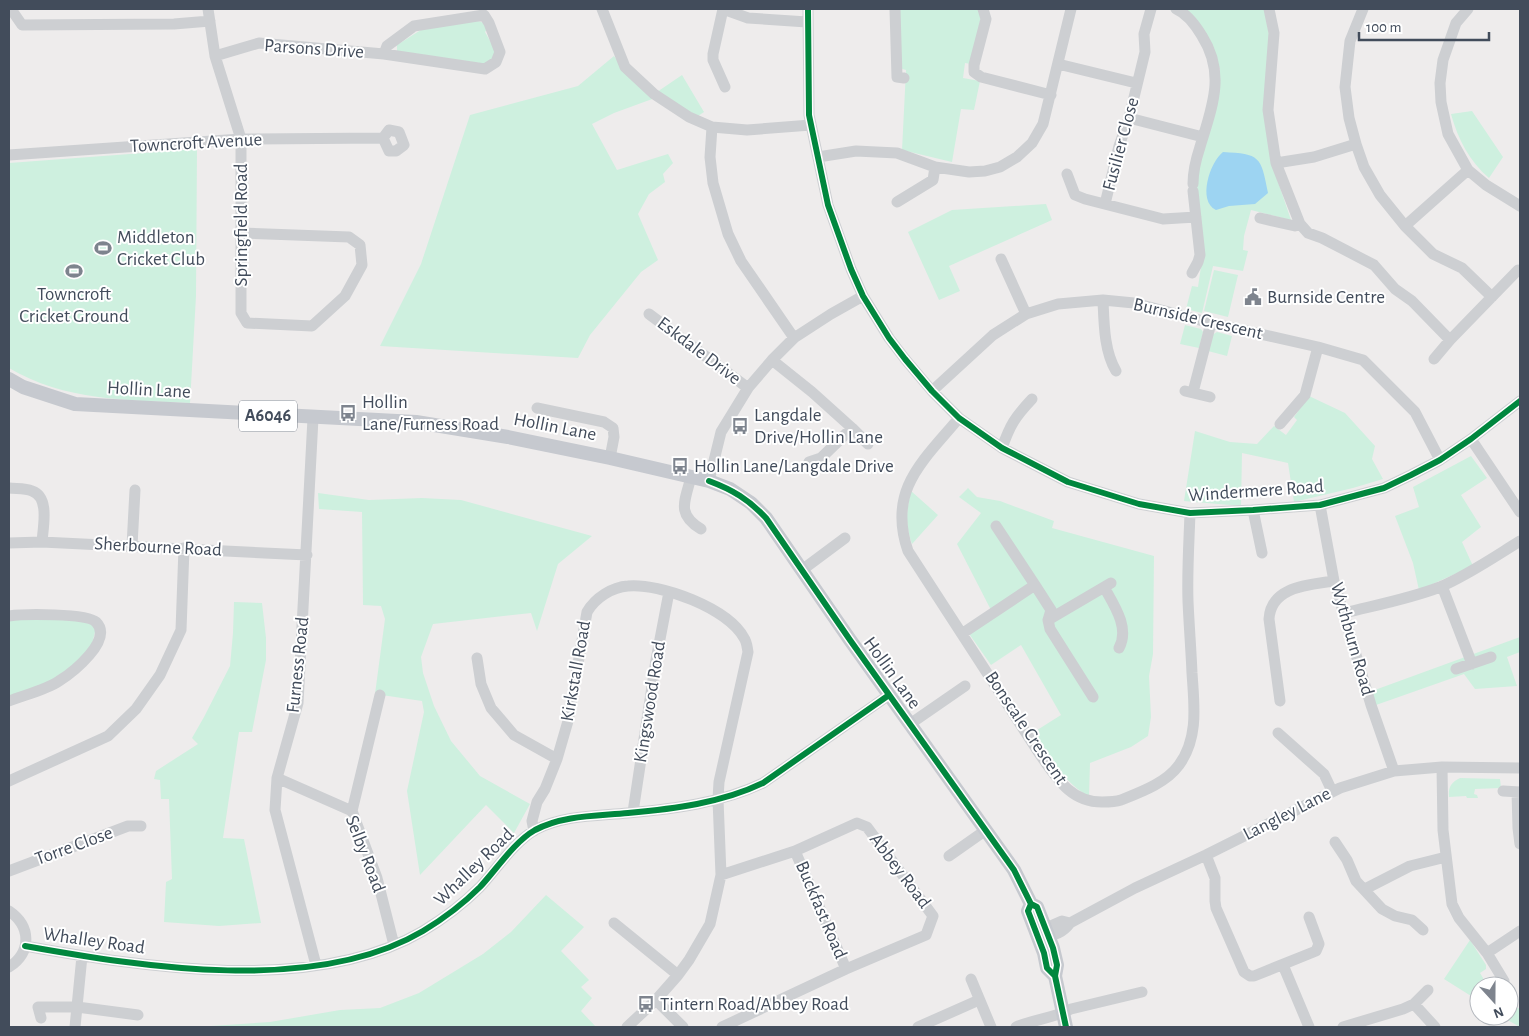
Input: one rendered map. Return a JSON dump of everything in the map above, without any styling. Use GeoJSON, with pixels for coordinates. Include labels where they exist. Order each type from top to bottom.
{"type":"FeatureCollection","features":[{"type":"Feature","properties":{"kind":"main road","name":"Hollin Lane"},"geometry":{"type":"LineString","coordinates":[[9,379],[23,387],[75,404],[416,422],[508,437],[610,458],[709,481],[730,489],[751,503],[766,518],[1014,870],[1031,904],[1037,907],[1044,933],[1057,965],[1054,976],[1064,1020]]}},
{"type":"Feature","properties":{"kind":"street"},"geometry":{"type":"LineString","coordinates":[[11,9],[22,24],[174,24],[210,21]]}},
{"type":"Feature","properties":{"kind":"street","name":"Springfield Road"},"geometry":{"type":"LineString","coordinates":[[208,9],[215,56],[241,139],[241,233],[241,314],[247,323],[312,326],[346,296],[362,265],[360,245],[349,237],[241,233]]}},
{"type":"Feature","properties":{"kind":"street"},"geometry":{"type":"LineString","coordinates":[[602,9],[625,67],[654,94],[689,116],[712,127],[747,130],[811,125]]}},
{"type":"Feature","properties":{"kind":"street"},"geometry":{"type":"LineString","coordinates":[[725,87],[713,54],[723,9],[748,18],[807,22]]}},
{"type":"Feature","properties":{"kind":"street","name":"Windermere Road"},"geometry":{"type":"LineString","coordinates":[[808,9],[809,115],[828,204],[851,269],[863,296],[889,338],[932,391],[959,418],[1002,448],[1068,482],[1139,504],[1190,513],[1320,504],[1384,488],[1440,460],[1520,401]]}},
{"type":"Feature","properties":{"kind":"street"},"geometry":{"type":"LineString","coordinates":[[895,9],[897,77],[904,78]]}},
{"type":"Feature","properties":{"kind":"street"},"geometry":{"type":"LineString","coordinates":[[984,9],[986,19],[974,65],[974,72],[980,77],[1051,95]]}},
{"type":"Feature","properties":{"kind":"street"},"geometry":{"type":"LineString","coordinates":[[818,157],[856,152],[897,153],[935,167],[969,172],[985,171],[1017,157],[1032,143],[1043,124],[1071,9]]}},
{"type":"Feature","properties":{"kind":"street","name":"Fusilier Close"},"geometry":{"type":"LineString","coordinates":[[1105,204],[1145,52],[1144,34],[1151,9]]}},
{"type":"Feature","properties":{"kind":"street"},"geometry":{"type":"LineString","coordinates":[[1176,9],[1181,11],[1194,24],[1205,40],[1215,65],[1216,78],[1211,107],[1193,172],[1200,255],[1192,273]]}},
{"type":"Feature","properties":{"kind":"street"},"geometry":{"type":"LineString","coordinates":[[1269,9],[1274,33],[1268,110],[1276,163],[1300,224],[1308,233],[1322,238],[1374,265],[1395,289],[1412,301],[1450,340]]}},
{"type":"Feature","properties":{"kind":"street"},"geometry":{"type":"LineString","coordinates":[[1363,9],[1350,41],[1345,87],[1349,118],[1364,167],[1380,195],[1404,226],[1433,254],[1462,268],[1492,297]]}},
{"type":"Feature","properties":{"kind":"street"},"geometry":{"type":"LineString","coordinates":[[1468,9],[1456,23],[1443,60],[1440,83],[1441,102],[1448,134],[1468,170],[1486,185],[1520,206]]}},
{"type":"Feature","properties":{"kind":"street","name":"Parsons Drive"},"geometry":{"type":"LineString","coordinates":[[215,56],[259,43],[384,54],[486,69],[496,62],[500,52],[484,15],[414,26],[387,46],[384,54]]}},
{"type":"Feature","properties":{"kind":"street"},"geometry":{"type":"LineString","coordinates":[[1058,64],[1136,83]]}},
{"type":"Feature","properties":{"kind":"street"},"geometry":{"type":"LineString","coordinates":[[1129,118],[1203,137]]}},
{"type":"Feature","properties":{"kind":"street"},"geometry":{"type":"LineString","coordinates":[[712,127],[710,157],[712,183],[728,234],[741,261],[794,338]]}},
{"type":"Feature","properties":{"kind":"street","name":"Towncroft Avenue"},"geometry":{"type":"LineString","coordinates":[[9,155],[241,139],[383,138]]}},
{"type":"Feature","properties":{"kind":"street"},"geometry":{"type":"LineString","coordinates":[[1276,163],[1314,157],[1356,144]]}},
{"type":"Feature","properties":{"kind":"street"},"geometry":{"type":"LineString","coordinates":[[897,202],[932,180],[935,167]]}},
{"type":"Feature","properties":{"kind":"street"},"geometry":{"type":"LineString","coordinates":[[1404,226],[1468,170]]}},
{"type":"Feature","properties":{"kind":"street","name":"Fusilier Close"},"geometry":{"type":"LineString","coordinates":[[1067,174],[1075,195],[1163,220],[1196,217]]}},
{"type":"Feature","properties":{"kind":"street"},"geometry":{"type":"LineString","coordinates":[[1260,218],[1295,226],[1300,224]]}},
{"type":"Feature","properties":{"kind":"street"},"geometry":{"type":"LineString","coordinates":[[1001,259],[1026,314]]}},
{"type":"Feature","properties":{"kind":"street"},"geometry":{"type":"LineString","coordinates":[[1434,359],[1518,270]]}},
{"type":"Feature","properties":{"kind":"street"},"geometry":{"type":"LineString","coordinates":[[709,481],[721,432],[748,388],[794,338],[863,296]]}},
{"type":"Feature","properties":{"kind":"street"},"geometry":{"type":"LineString","coordinates":[[1103,300],[1105,332],[1111,363],[1116,371]]}},
{"type":"Feature","properties":{"kind":"street","name":"Burnside Crescent"},"geometry":{"type":"LineString","coordinates":[[932,391],[993,335],[1026,314],[1058,304],[1103,300],[1134,303],[1211,323],[1318,347],[1363,360],[1415,412],[1440,460]]}},
{"type":"Feature","properties":{"kind":"street","name":"Eskdale Drive"},"geometry":{"type":"LineString","coordinates":[[649,314],[748,388]]}},
{"type":"Feature","properties":{"kind":"street"},"geometry":{"type":"LineString","coordinates":[[1210,397],[1189,391],[1211,323]]}},
{"type":"Feature","properties":{"kind":"street"},"geometry":{"type":"LineString","coordinates":[[1280,424],[1305,396],[1318,347]]}},
{"type":"Feature","properties":{"kind":"street"},"geometry":{"type":"LineString","coordinates":[[772,360],[812,392],[868,444]]}},
{"type":"Feature","properties":{"kind":"street"},"geometry":{"type":"LineString","coordinates":[[1002,448],[1009,428],[1016,416],[1032,399]]}},
{"type":"Feature","properties":{"kind":"street"},"geometry":{"type":"LineString","coordinates":[[537,408],[604,422],[613,428],[614,436],[610,458]]}},
{"type":"Feature","properties":{"kind":"street","name":"Furness Road"},"geometry":{"type":"LineString","coordinates":[[313,418],[298,703],[277,778],[275,810],[316,965]]}},
{"type":"Feature","properties":{"kind":"street","name":"Bonscale Crescent"},"geometry":{"type":"LineString","coordinates":[[959,418],[912,476],[904,496],[901,521],[903,537],[908,551],[1059,782],[1073,794],[1086,800],[1096,802],[1119,801],[1156,784],[1170,774],[1178,765],[1191,740],[1194,725],[1188,596],[1190,513]]}},
{"type":"Feature","properties":{"kind":"street"},"geometry":{"type":"LineString","coordinates":[[809,462],[821,458],[852,428]]}},
{"type":"Feature","properties":{"kind":"street"},"geometry":{"type":"LineString","coordinates":[[1471,438],[1520,512]]}},
{"type":"Feature","properties":{"kind":"street"},"geometry":{"type":"LineString","coordinates":[[691,477],[684,513],[690,522],[701,529]]}},
{"type":"Feature","properties":{"kind":"street"},"geometry":{"type":"LineString","coordinates":[[9,488],[30,490],[42,500],[44,512],[42,542]]}},
{"type":"Feature","properties":{"kind":"street"},"geometry":{"type":"LineString","coordinates":[[132,546],[135,490]]}},
{"type":"Feature","properties":{"kind":"street","name":"Wythburn Road"},"geometry":{"type":"LineString","coordinates":[[1320,504],[1334,581],[1373,713],[1394,771]]}},
{"type":"Feature","properties":{"kind":"street"},"geometry":{"type":"LineString","coordinates":[[1253,510],[1262,553]]}},
{"type":"Feature","properties":{"kind":"street"},"geometry":{"type":"LineString","coordinates":[[996,526],[1051,610],[1048,620],[1050,629],[1093,696]]}},
{"type":"Feature","properties":{"kind":"street"},"geometry":{"type":"LineString","coordinates":[[802,570],[844,538]]}},
{"type":"Feature","properties":{"kind":"street"},"geometry":{"type":"LineString","coordinates":[[1344,613],[1416,596],[1442,586],[1520,541]]}},
{"type":"Feature","properties":{"kind":"street","name":"Sherbourne Road"},"geometry":{"type":"LineString","coordinates":[[9,543],[42,542],[307,555]]}},
{"type":"Feature","properties":{"kind":"street"},"geometry":{"type":"LineString","coordinates":[[9,781],[108,736],[136,709],[160,675],[181,630],[184,548]]}},
{"type":"Feature","properties":{"kind":"street"},"geometry":{"type":"LineString","coordinates":[[1280,701],[1269,619],[1271,609],[1279,596],[1287,591],[1334,581]]}},
{"type":"Feature","properties":{"kind":"street"},"geometry":{"type":"LineString","coordinates":[[963,633],[1035,585]]}},
{"type":"Feature","properties":{"kind":"street"},"geometry":{"type":"LineString","coordinates":[[1048,620],[1107,585],[1120,616],[1123,640],[1119,648]]}},
{"type":"Feature","properties":{"kind":"street","name":"Kirkstall Road"},"geometry":{"type":"LineString","coordinates":[[534,831],[532,821],[537,802],[557,759],[568,721],[587,612],[590,605],[606,593],[626,586],[647,587],[670,592],[699,602],[718,613],[737,628],[747,645],[747,660],[721,774],[718,799],[721,875],[710,924],[678,975],[656,1000],[627,1027]]}},
{"type":"Feature","properties":{"kind":"street"},"geometry":{"type":"LineString","coordinates":[[1442,586],[1472,664]]}},
{"type":"Feature","properties":{"kind":"street","name":"Kingswood Road"},"geometry":{"type":"LineString","coordinates":[[633,812],[656,660],[670,592]]}},
{"type":"Feature","properties":{"kind":"street"},"geometry":{"type":"LineString","coordinates":[[9,616],[21,614],[87,617],[97,622],[100,636],[92,655],[58,682],[9,701]]}},
{"type":"Feature","properties":{"kind":"street"},"geometry":{"type":"LineString","coordinates":[[1456,669],[1491,656]]}},
{"type":"Feature","properties":{"kind":"street"},"geometry":{"type":"LineString","coordinates":[[477,658],[481,684],[491,708],[514,735],[557,759]]}},
{"type":"Feature","properties":{"kind":"street"},"geometry":{"type":"LineString","coordinates":[[910,724],[965,686]]}},
{"type":"Feature","properties":{"kind":"street"},"geometry":{"type":"LineString","coordinates":[[352,811],[380,695]]}},
{"type":"Feature","properties":{"kind":"street","name":"Whalley Road"},"geometry":{"type":"LineString","coordinates":[[25,946],[82,956],[192,969],[258,971],[351,959],[394,945],[422,932],[449,914],[478,889],[518,844],[534,831],[573,818],[633,812],[718,799],[740,793],[763,783],[889,695]]}},
{"type":"Feature","properties":{"kind":"street"},"geometry":{"type":"LineString","coordinates":[[1278,733],[1324,774],[1332,791]]}},
{"type":"Feature","properties":{"kind":"street"},"geometry":{"type":"LineString","coordinates":[[1442,767],[1442,807],[1452,904],[1459,918],[1487,953],[1500,976]]}},
{"type":"Feature","properties":{"kind":"street","name":"Langley Lane"},"geometry":{"type":"LineString","coordinates":[[1044,933],[1062,921],[1070,923],[1135,888],[1206,855],[1332,791],[1394,771],[1442,767],[1520,768]]}},
{"type":"Feature","properties":{"kind":"street","name":"Selby Road"},"geometry":{"type":"LineString","coordinates":[[277,778],[352,811],[377,878],[394,945]]}},
{"type":"Feature","properties":{"kind":"street"},"geometry":{"type":"LineString","coordinates":[[1503,791],[1519,792],[1518,828],[1520,844]]}},
{"type":"Feature","properties":{"kind":"street","name":"Abbey Road"},"geometry":{"type":"LineString","coordinates":[[721,875],[795,851],[857,823],[867,827],[934,916],[926,935],[722,1027]]}},
{"type":"Feature","properties":{"kind":"street","name":"Torre Close"},"geometry":{"type":"LineString","coordinates":[[9,871],[128,826],[141,826]]}},
{"type":"Feature","properties":{"kind":"street"},"geometry":{"type":"LineString","coordinates":[[949,856],[986,830]]}},
{"type":"Feature","properties":{"kind":"street"},"geometry":{"type":"LineString","coordinates":[[1335,842],[1347,860],[1356,881],[1382,909],[1395,916],[1412,920],[1424,930]]}},
{"type":"Feature","properties":{"kind":"street","name":"Buckfast Road"},"geometry":{"type":"LineString","coordinates":[[795,851],[846,970]]}},
{"type":"Feature","properties":{"kind":"street"},"geometry":{"type":"LineString","coordinates":[[1206,855],[1216,878],[1216,908],[1244,972],[1250,976],[1316,951],[1319,944],[1309,917]]}},
{"type":"Feature","properties":{"kind":"street"},"geometry":{"type":"LineString","coordinates":[[1365,889],[1410,866],[1446,857]]}},
{"type":"Feature","properties":{"kind":"street"},"geometry":{"type":"LineString","coordinates":[[9,911],[18,917],[26,936],[22,955],[16,963],[9,967]]}},
{"type":"Feature","properties":{"kind":"street"},"geometry":{"type":"LineString","coordinates":[[614,923],[678,975]]}},
{"type":"Feature","properties":{"kind":"street"},"geometry":{"type":"LineString","coordinates":[[1487,953],[1520,931]]}},
{"type":"Feature","properties":{"kind":"street"},"geometry":{"type":"LineString","coordinates":[[75,1027],[82,956]]}},
{"type":"Feature","properties":{"kind":"street"},"geometry":{"type":"LineString","coordinates":[[1283,965],[1309,1027]]}},
{"type":"Feature","properties":{"kind":"street"},"geometry":{"type":"LineString","coordinates":[[1486,976],[1496,970]]}},
{"type":"Feature","properties":{"kind":"street"},"geometry":{"type":"LineString","coordinates":[[971,978],[991,1027]]}},
{"type":"Feature","properties":{"kind":"street"},"geometry":{"type":"LineString","coordinates":[[1343,1027],[1403,1009],[1414,1004],[1428,990]]}},
{"type":"Feature","properties":{"kind":"street"},"geometry":{"type":"LineString","coordinates":[[1016,1027],[1031,1020],[1064,1020],[1071,1009],[1142,992]]}},
{"type":"Feature","properties":{"kind":"street"},"geometry":{"type":"LineString","coordinates":[[656,1000],[683,1027]]}},
{"type":"Feature","properties":{"kind":"street"},"geometry":{"type":"LineString","coordinates":[[918,1027],[979,1000]]}},
{"type":"Feature","properties":{"kind":"street"},"geometry":{"type":"LineString","coordinates":[[1414,1004],[1435,1027]]}},
{"type":"Feature","properties":{"kind":"street"},"geometry":{"type":"LineString","coordinates":[[41,1018],[38,1007],[77,1007],[138,1015]]}},
{"type":"Feature","properties":{"kind":"green space"},"geometry":{"type":"Polygon","coordinates":[[[899,9],[978,9],[981,17],[971,64],[965,63],[963,78],[980,81],[974,110],[961,109],[952,162],[902,150],[906,70],[899,68],[899,9]]]}},
{"type":"Feature","properties":{"kind":"green space"},"geometry":{"type":"Polygon","coordinates":[[[1184,9],[1264,9],[1269,34],[1274,170],[1291,220],[1251,210],[1244,236],[1243,250],[1248,251],[1243,271],[1213,266],[1202,313],[1186,309],[1192,286],[1198,287],[1203,253],[1197,186],[1198,167],[1217,98],[1220,69],[1210,43],[1184,9]]]}},
{"type":"Feature","properties":{"kind":"green space"},"geometry":{"type":"Polygon","coordinates":[[[478,21],[484,23],[488,28],[485,32],[493,46],[497,46],[495,59],[486,64],[397,51],[397,45],[424,28],[478,21]]]}},
{"type":"Feature","properties":{"kind":"green space"},"geometry":{"type":"Polygon","coordinates":[[[614,56],[624,70],[655,98],[614,113],[592,124],[617,170],[668,154],[673,163],[663,174],[665,182],[649,194],[638,214],[658,260],[641,272],[590,335],[578,358],[380,346],[421,264],[470,115],[578,86],[614,56]]]}},
{"type":"Feature","properties":{"kind":"green space"},"geometry":{"type":"Polygon","coordinates":[[[682,75],[704,112],[698,116],[667,100],[657,92],[682,75]]]}},
{"type":"Feature","properties":{"kind":"green space"},"geometry":{"type":"Polygon","coordinates":[[[1472,111],[1503,157],[1489,178],[1465,149],[1451,114],[1472,111]]]}},
{"type":"Feature","properties":{"kind":"green space","name":"Middleton Cricket Club"},"geometry":{"type":"Polygon","coordinates":[[[197,149],[196,296],[190,403],[120,399],[74,393],[30,379],[9,368],[9,163],[197,149]]]}},
{"type":"Feature","properties":{"kind":"green space"},"geometry":{"type":"Polygon","coordinates":[[[1046,204],[1052,220],[949,266],[960,291],[939,300],[908,232],[952,210],[1046,204]]]}},
{"type":"Feature","properties":{"kind":"green space"},"geometry":{"type":"Polygon","coordinates":[[[1214,270],[1238,275],[1228,317],[1204,311],[1214,270]]]}},
{"type":"Feature","properties":{"kind":"green space"},"geometry":{"type":"Polygon","coordinates":[[[1185,325],[1201,329],[1203,332],[1199,348],[1180,344],[1185,325]]]}},
{"type":"Feature","properties":{"kind":"green space"},"geometry":{"type":"Polygon","coordinates":[[[1217,332],[1232,336],[1227,356],[1208,351],[1212,335],[1217,332]]]}},
{"type":"Feature","properties":{"kind":"green space"},"geometry":{"type":"Polygon","coordinates":[[[1309,396],[1345,413],[1375,446],[1372,459],[1383,479],[1294,502],[1288,463],[1242,453],[1241,506],[1184,501],[1195,431],[1230,442],[1257,444],[1274,426],[1286,435],[1297,420],[1294,417],[1309,396]]]}},
{"type":"Feature","properties":{"kind":"green space"},"geometry":{"type":"Polygon","coordinates":[[[1471,456],[1487,478],[1461,495],[1481,527],[1462,542],[1473,566],[1419,590],[1413,563],[1395,516],[1419,507],[1413,487],[1471,456]]]}},
{"type":"Feature","properties":{"kind":"green space"},"geometry":{"type":"Polygon","coordinates":[[[968,488],[977,497],[1000,501],[1054,521],[1052,528],[1154,556],[1153,654],[1149,676],[1151,717],[1148,736],[1131,747],[1090,763],[1089,796],[1080,791],[1064,776],[1034,732],[1061,715],[1021,645],[991,665],[965,628],[991,610],[957,544],[981,513],[959,497],[968,488]]]}},
{"type":"Feature","properties":{"kind":"green space"},"geometry":{"type":"Polygon","coordinates":[[[911,491],[938,515],[912,544],[907,518],[911,491]]]}},
{"type":"Feature","properties":{"kind":"green space"},"geometry":{"type":"Polygon","coordinates":[[[318,493],[369,500],[422,498],[461,500],[592,536],[558,564],[537,631],[531,613],[433,624],[421,657],[423,673],[434,706],[451,741],[480,776],[530,804],[514,833],[486,805],[420,875],[407,791],[424,712],[422,701],[375,694],[385,619],[381,606],[363,605],[362,512],[319,509],[318,493]]]}},
{"type":"Feature","properties":{"kind":"green space"},"geometry":{"type":"Polygon","coordinates":[[[234,602],[262,603],[266,638],[266,660],[252,732],[239,732],[223,838],[244,839],[261,923],[219,926],[164,922],[166,882],[172,879],[169,799],[161,799],[160,780],[154,779],[156,771],[198,744],[192,738],[230,666],[234,602]]]}},
{"type":"Feature","properties":{"kind":"green space"},"geometry":{"type":"Polygon","coordinates":[[[9,618],[90,621],[96,628],[90,652],[56,681],[9,698],[9,618]]]}},
{"type":"Feature","properties":{"kind":"green space"},"geometry":{"type":"Polygon","coordinates":[[[1520,637],[1520,652],[1507,657],[1517,686],[1475,689],[1464,674],[1376,705],[1372,691],[1520,637]]]}},
{"type":"Feature","properties":{"kind":"green space"},"geometry":{"type":"Polygon","coordinates":[[[1460,778],[1500,779],[1501,788],[1475,789],[1474,794],[1478,798],[1467,798],[1466,796],[1449,797],[1451,786],[1454,781],[1460,778]]]}},
{"type":"Feature","properties":{"kind":"green space"},"geometry":{"type":"Polygon","coordinates":[[[546,895],[584,927],[561,951],[589,980],[581,987],[592,998],[581,1011],[596,1027],[196,1027],[270,1022],[340,1010],[380,1008],[419,993],[483,954],[511,932],[546,895]]]}},
{"type":"Feature","properties":{"kind":"green space"},"geometry":{"type":"Polygon","coordinates":[[[1470,940],[1486,965],[1486,969],[1480,973],[1482,976],[1469,976],[1469,995],[1444,979],[1470,940]]]}},
{"type":"Feature","properties":{"kind":"green space"},"geometry":{"type":"Polygon","coordinates":[[[1519,1008],[1520,1009],[1520,1027],[1518,1026],[1519,1008]]]}},
{"type":"Feature","properties":{"kind":"water"},"geometry":{"type":"Polygon","coordinates":[[[1223,152],[1245,154],[1257,159],[1263,171],[1268,193],[1255,204],[1229,206],[1216,210],[1210,205],[1206,190],[1210,172],[1223,152]]]}},
{"type":"Feature","properties":{"kind":"cycle path"},"geometry":{"type":"LineString","coordinates":[[808,9],[809,115],[828,205],[851,269],[863,296],[889,338],[905,359],[932,391],[959,418],[1002,448],[1068,482],[1139,504],[1190,513],[1320,505],[1384,488],[1440,460],[1520,401]]}},
{"type":"Feature","properties":{"kind":"cycle path"},"geometry":{"type":"LineString","coordinates":[[709,481],[740,496],[753,505],[766,518],[850,640],[1014,870],[1031,904],[1037,907],[1053,948],[1057,965],[1055,976],[1066,1027]]}},
{"type":"Feature","properties":{"kind":"cycle path"},"geometry":{"type":"LineString","coordinates":[[25,946],[122,962],[228,970],[281,969],[332,963],[380,951],[423,931],[453,911],[480,887],[527,835],[535,830],[557,821],[680,807],[731,796],[747,790],[763,783],[889,695]]}},
{"type":"Feature","properties":{"kind":"cycle path"},"geometry":{"type":"LineString","coordinates":[[1031,904],[1028,911],[1044,953],[1047,968],[1055,976]]}},
{"type":"Feature","properties":{"kind":"place","name":"Middleton Cricket Club"},"geometry":{"type":"Point","coordinates":[103,248]}},
{"type":"Feature","properties":{"kind":"place","name":"Towncroft Cricket Ground"},"geometry":{"type":"Point","coordinates":[74,271]}},
{"type":"Feature","properties":{"kind":"place","name":"Burnside Centre"},"geometry":{"type":"Point","coordinates":[1253,297]}},
{"type":"Feature","properties":{"kind":"place","name":"Hollin Lane/Furness Road"},"geometry":{"type":"Point","coordinates":[348,413]}},
{"type":"Feature","properties":{"kind":"place","name":"Langdale Drive/Hollin Lane"},"geometry":{"type":"Point","coordinates":[740,426]}},
{"type":"Feature","properties":{"kind":"place","name":"Hollin Lane/Langdale Drive"},"geometry":{"type":"Point","coordinates":[680,466]}},
{"type":"Feature","properties":{"kind":"place","name":"Tintern Road/Abbey Road"},"geometry":{"type":"Point","coordinates":[646,1004]}}]}
